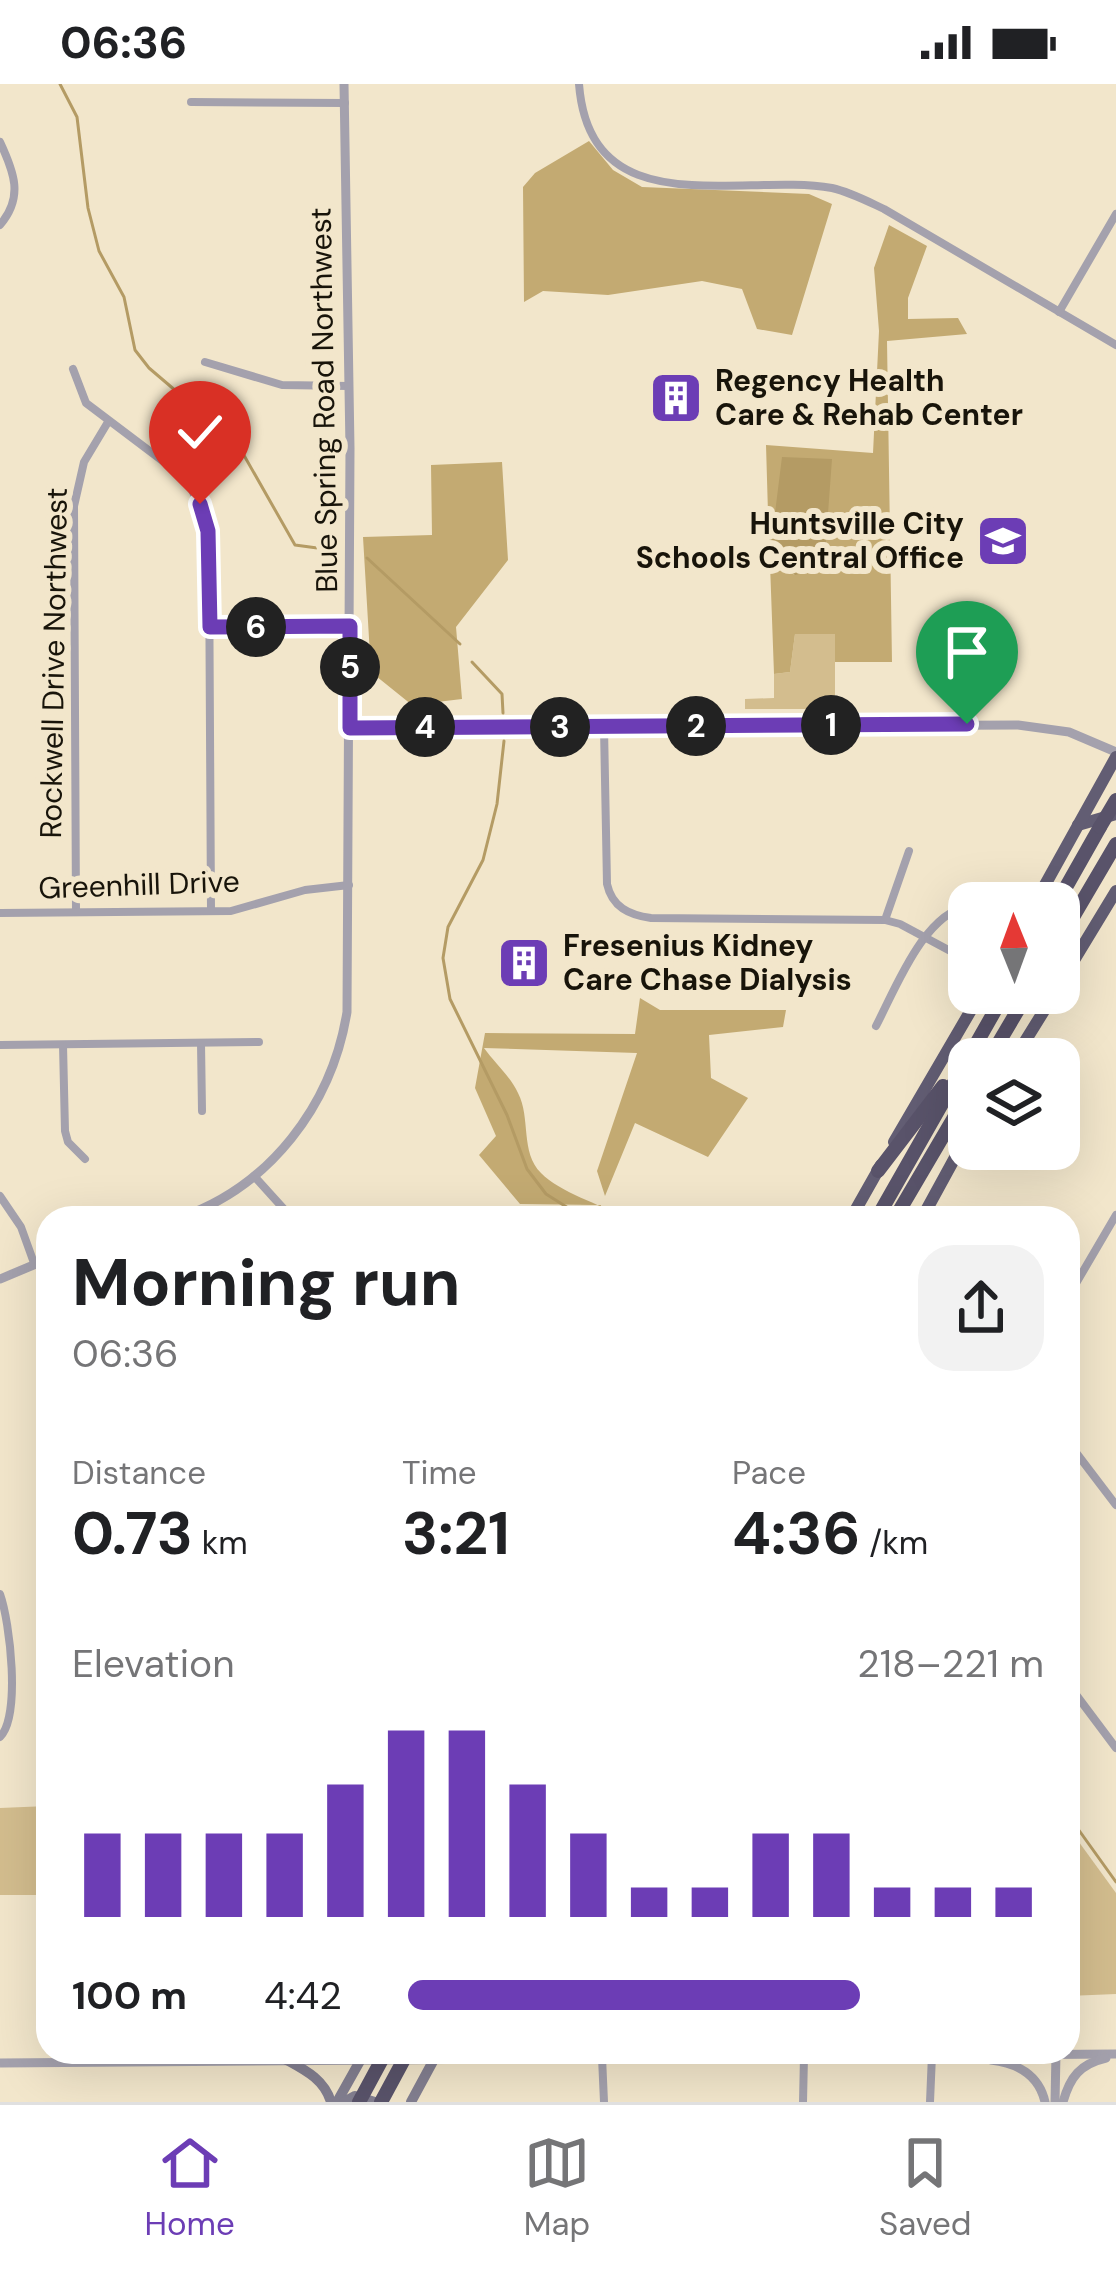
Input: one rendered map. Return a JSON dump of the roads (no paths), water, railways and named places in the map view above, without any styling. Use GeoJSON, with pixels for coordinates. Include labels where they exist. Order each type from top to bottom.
{"type":"FeatureCollection","features":[{"type":"Feature","properties":{"kind":"highway"},"geometry":{"type":"LineString","coordinates":[[1047,882],[1116,754]]}},
{"type":"Feature","properties":{"kind":"highway"},"geometry":{"type":"LineString","coordinates":[[1069,882],[1116,800]]}},
{"type":"Feature","properties":{"kind":"highway"},"geometry":{"type":"LineString","coordinates":[[1078,825],[1116,814]]}},
{"type":"Feature","properties":{"kind":"highway"},"geometry":{"type":"LineString","coordinates":[[1080,905],[1116,844]]}},
{"type":"Feature","properties":{"kind":"highway"},"geometry":{"type":"LineString","coordinates":[[1080,950],[1116,891]]}},
{"type":"Feature","properties":{"kind":"highway"},"geometry":{"type":"LineString","coordinates":[[858,1206],[969,1014]]}},
{"type":"Feature","properties":{"kind":"highway"},"geometry":{"type":"LineString","coordinates":[[878,1172],[948,1079]]}},
{"type":"Feature","properties":{"kind":"highway"},"geometry":{"type":"LineString","coordinates":[[884,1206],[948,1093]]}},
{"type":"Feature","properties":{"kind":"highway"},"geometry":{"type":"LineString","coordinates":[[902,1206],[948,1128]]}},
{"type":"Feature","properties":{"kind":"highway"},"geometry":{"type":"LineString","coordinates":[[929,1206],[948,1170]]}},
{"type":"Feature","properties":{"kind":"highway"},"geometry":{"type":"LineString","coordinates":[[359,2102],[380,2064]]}},
{"type":"Feature","properties":{"kind":"highway"},"geometry":{"type":"LineString","coordinates":[[378,2102],[401,2064]]}},
{"type":"Feature","properties":{"kind":"main road"},"geometry":{"type":"LineString","coordinates":[[293,2064],[323,2084],[337,2102]]}},
{"type":"Feature","properties":{"kind":"main road"},"geometry":{"type":"LineString","coordinates":[[337,2102],[358,2064]]}},
{"type":"Feature","properties":{"kind":"main road"},"geometry":{"type":"LineString","coordinates":[[411,2102],[431,2064]]}},
{"type":"Feature","properties":{"kind":"main road"},"geometry":{"type":"LineString","coordinates":[[337,2102],[355,2096],[378,2102]]}},
{"type":"Feature","properties":{"kind":"street","name":"Blue Spring Road Northwest"},"geometry":{"type":"LineString","coordinates":[[209,1206],[254,1176],[293,1138],[338,1053],[348,998],[349,386],[344,84]]}},
{"type":"Feature","properties":{"kind":"street"},"geometry":{"type":"LineString","coordinates":[[579,84],[583,110],[594,134],[614,158],[640,177],[674,186],[783,184],[849,192],[1116,345]]}},
{"type":"Feature","properties":{"kind":"street"},"geometry":{"type":"LineString","coordinates":[[191,102],[345,103]]}},
{"type":"Feature","properties":{"kind":"street"},"geometry":{"type":"LineString","coordinates":[[0,142],[16,191],[15,205],[0,224]]}},
{"type":"Feature","properties":{"kind":"street"},"geometry":{"type":"LineString","coordinates":[[1059,312],[1116,214]]}},
{"type":"Feature","properties":{"kind":"street"},"geometry":{"type":"LineString","coordinates":[[205,362],[282,385],[349,386]]}},
{"type":"Feature","properties":{"kind":"street"},"geometry":{"type":"LineString","coordinates":[[73,369],[86,403],[180,474],[200,504],[208,531],[212,911]]}},
{"type":"Feature","properties":{"kind":"street","name":"Rockwell Drive Northwest"},"geometry":{"type":"LineString","coordinates":[[76,912],[74,506],[84,462],[108,422]]}},
{"type":"Feature","properties":{"kind":"street"},"geometry":{"type":"LineString","coordinates":[[210,627],[350,626]]}},
{"type":"Feature","properties":{"kind":"street"},"geometry":{"type":"LineString","coordinates":[[350,728],[1036,726],[1082,735],[1116,754]]}},
{"type":"Feature","properties":{"kind":"street"},"geometry":{"type":"LineString","coordinates":[[604,727],[607,884],[624,910],[651,917],[885,920],[948,950]]}},
{"type":"Feature","properties":{"kind":"street"},"geometry":{"type":"LineString","coordinates":[[885,920],[909,851]]}},
{"type":"Feature","properties":{"kind":"street","name":"Greenhill Drive"},"geometry":{"type":"LineString","coordinates":[[0,913],[212,911],[349,885]]}},
{"type":"Feature","properties":{"kind":"street"},"geometry":{"type":"LineString","coordinates":[[876,1026],[923,937],[948,915]]}},
{"type":"Feature","properties":{"kind":"street"},"geometry":{"type":"LineString","coordinates":[[0,1045],[259,1042]]}},
{"type":"Feature","properties":{"kind":"street"},"geometry":{"type":"LineString","coordinates":[[201,1043],[202,1111]]}},
{"type":"Feature","properties":{"kind":"street"},"geometry":{"type":"LineString","coordinates":[[63,1045],[65,1131],[68,1142],[85,1159]]}},
{"type":"Feature","properties":{"kind":"street"},"geometry":{"type":"LineString","coordinates":[[254,1176],[281,1206]]}},
{"type":"Feature","properties":{"kind":"street"},"geometry":{"type":"LineString","coordinates":[[0,1196],[21,1227],[34,1263],[0,1279]]}},
{"type":"Feature","properties":{"kind":"street"},"geometry":{"type":"LineString","coordinates":[[1080,1276],[1116,1215]]}},
{"type":"Feature","properties":{"kind":"street"},"geometry":{"type":"LineString","coordinates":[[1080,1458],[1116,1505]]}},
{"type":"Feature","properties":{"kind":"street"},"geometry":{"type":"LineString","coordinates":[[1106,1492],[1116,1484]]}},
{"type":"Feature","properties":{"kind":"street"},"geometry":{"type":"LineString","coordinates":[[0,1594],[10,1664],[10,1720],[0,1737]]}},
{"type":"Feature","properties":{"kind":"street"},"geometry":{"type":"LineString","coordinates":[[1080,1700],[1116,1748]]}},
{"type":"Feature","properties":{"kind":"street"},"geometry":{"type":"LineString","coordinates":[[1080,2054],[1116,2055]]}},
{"type":"Feature","properties":{"kind":"street"},"geometry":{"type":"LineString","coordinates":[[1059,2102],[1083,2065],[1116,2055]]}},
{"type":"Feature","properties":{"kind":"street"},"geometry":{"type":"LineString","coordinates":[[0,2063],[36,2062]]}},
{"type":"Feature","properties":{"kind":"street"},"geometry":{"type":"LineString","coordinates":[[602,2064],[604,2102]]}},
{"type":"Feature","properties":{"kind":"street"},"geometry":{"type":"LineString","coordinates":[[802,2102],[804,2064]]}},
{"type":"Feature","properties":{"kind":"street"},"geometry":{"type":"LineString","coordinates":[[930,2102],[932,2064]]}},
{"type":"Feature","properties":{"kind":"street"},"geometry":{"type":"LineString","coordinates":[[1010,2064],[1034,2078],[1045,2102]]}},
{"type":"Feature","properties":{"kind":"street"},"geometry":{"type":"LineString","coordinates":[[1057,2064],[1059,2102]]}},
{"type":"Feature","properties":{"kind":"waterway"},"geometry":{"type":"LineString","coordinates":[[60,84],[77,117],[88,208],[99,251],[124,297],[135,350],[149,368],[237,443],[295,545],[332,550]]}},
{"type":"Feature","properties":{"kind":"waterway"},"geometry":{"type":"LineString","coordinates":[[367,558],[460,644]]}},
{"type":"Feature","properties":{"kind":"waterway"},"geometry":{"type":"LineString","coordinates":[[472,662],[502,694],[503,713]]}},
{"type":"Feature","properties":{"kind":"waterway"},"geometry":{"type":"LineString","coordinates":[[504,741],[497,804],[483,860],[448,927],[443,958],[450,999],[507,1115],[527,1169],[546,1194],[565,1206]]}},
{"type":"Feature","properties":{"kind":"waterway"},"geometry":{"type":"LineString","coordinates":[[1080,1832],[1116,1882]]}},
{"type":"Feature","properties":{"kind":"place","name":"Regency Health Care & Rehab Center"},"geometry":{"type":"Point","coordinates":[676,398]}},
{"type":"Feature","properties":{"kind":"place","name":"Huntsville City Schools Central Office"},"geometry":{"type":"Point","coordinates":[1003,541]}},
{"type":"Feature","properties":{"kind":"place","name":"Fresenius Kidney Care Chase Dialysis"},"geometry":{"type":"Point","coordinates":[524,963]}}]}
